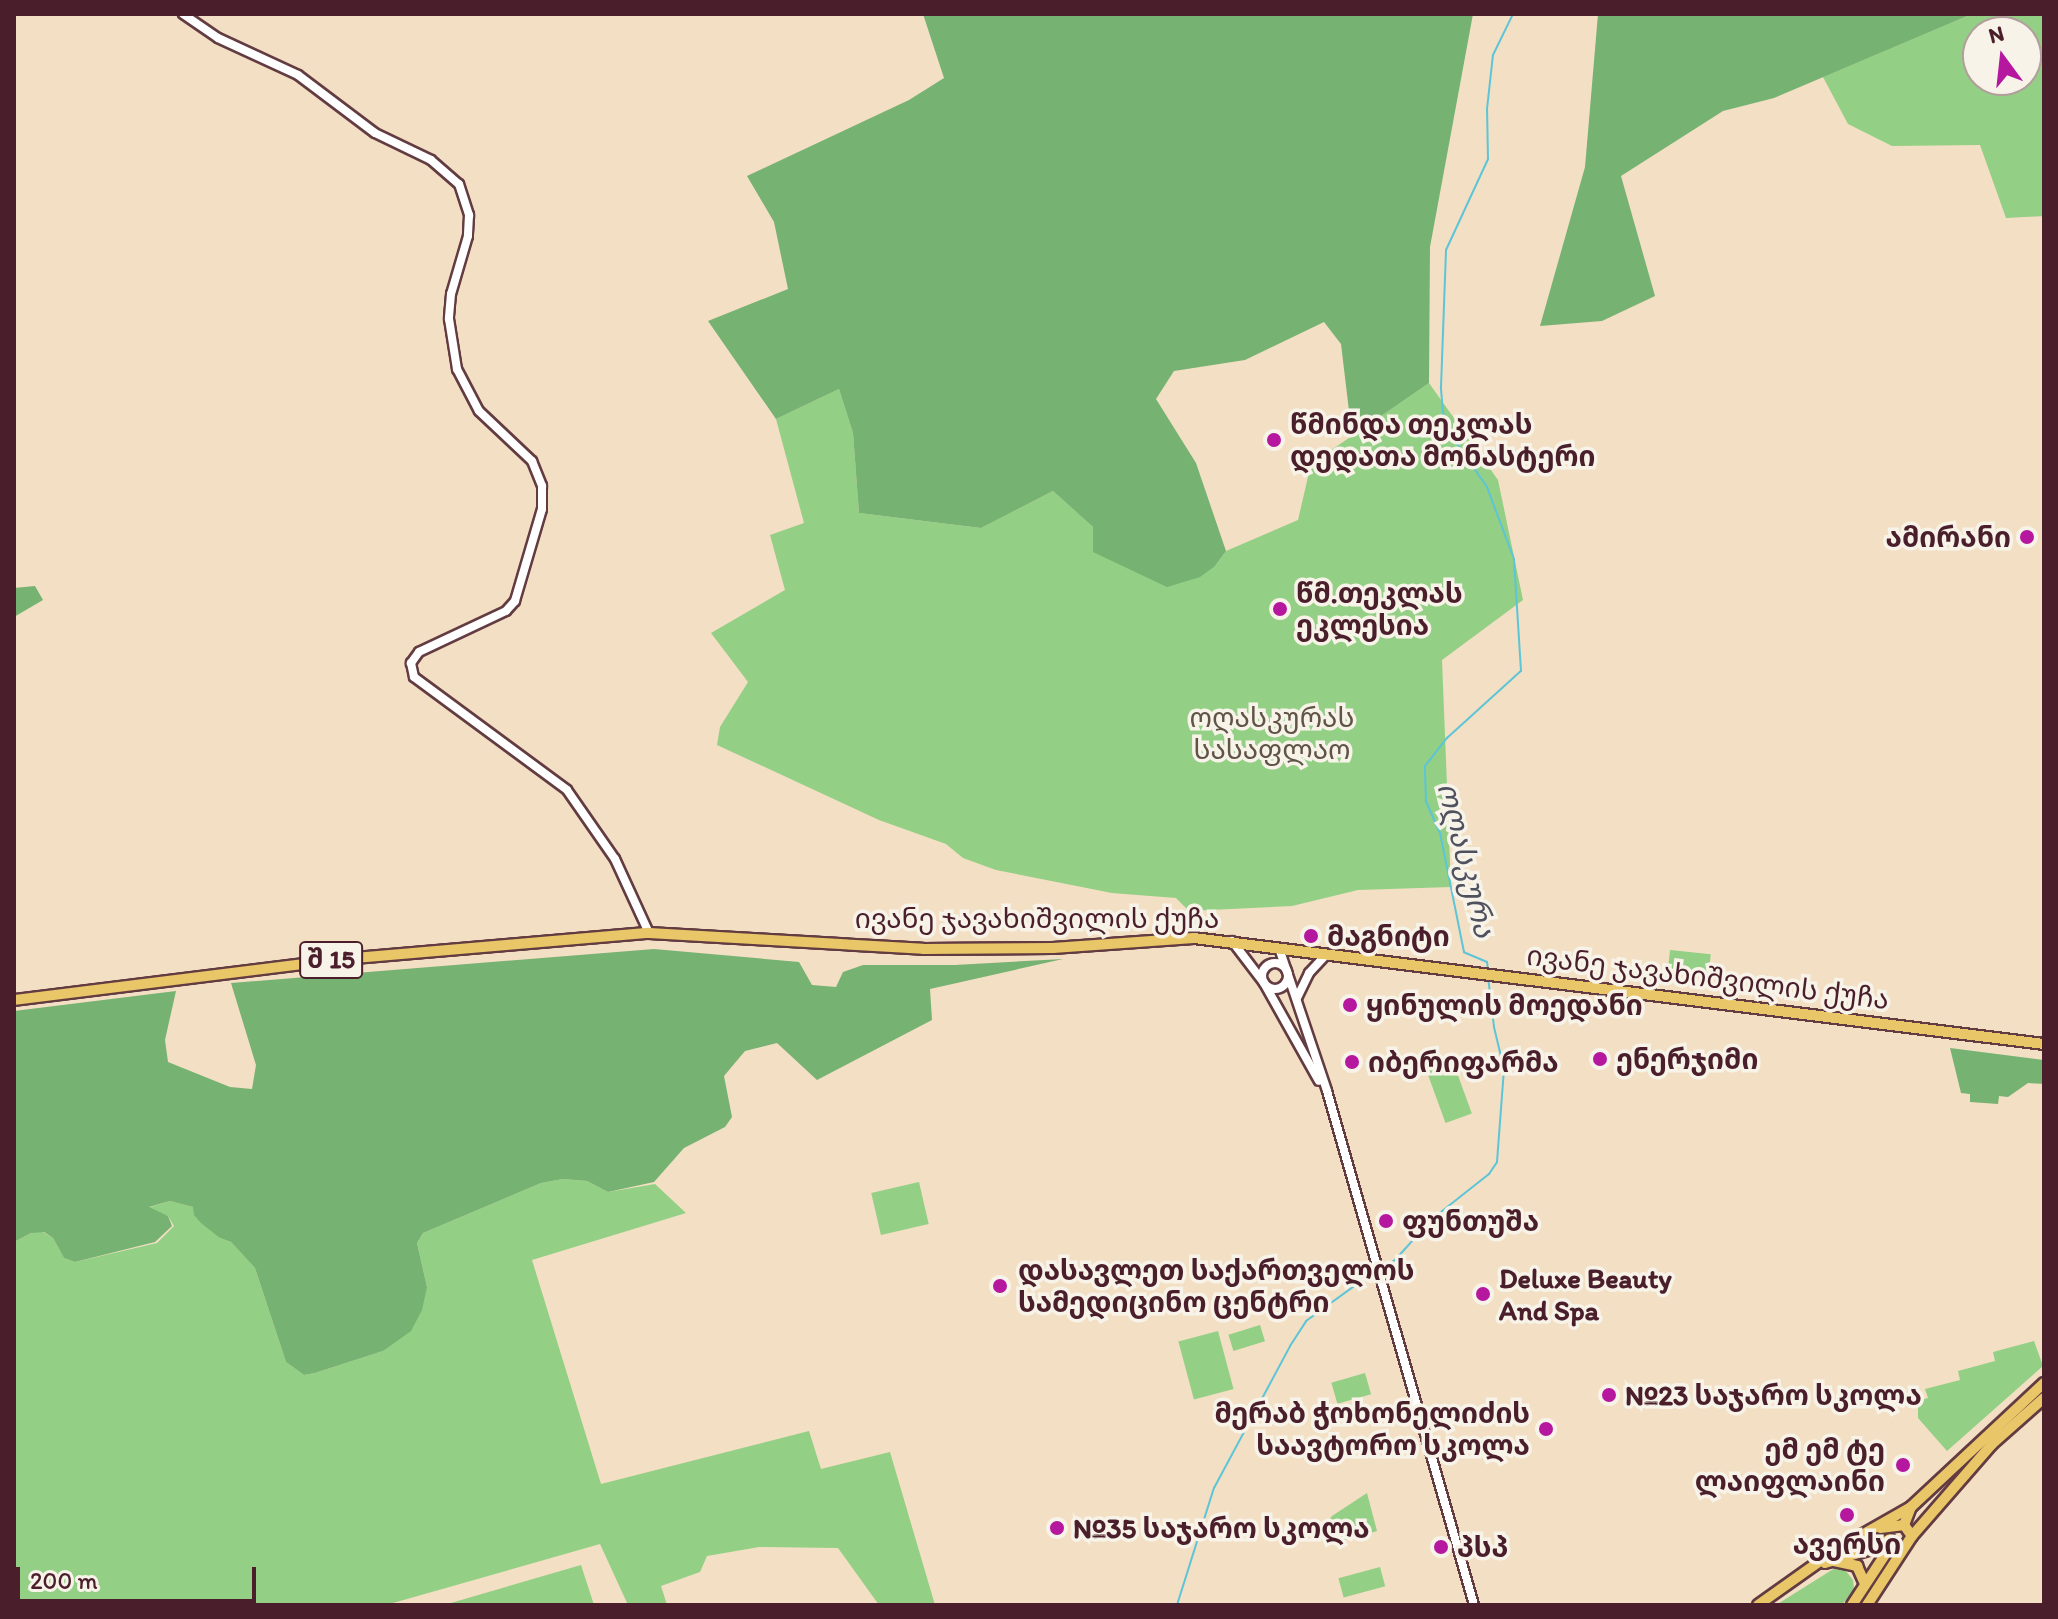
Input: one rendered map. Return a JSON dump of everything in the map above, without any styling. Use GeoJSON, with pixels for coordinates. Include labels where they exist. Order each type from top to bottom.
{"type":"FeatureCollection","features":[{"type":"Feature","properties":{"kind":"main road","name":"ივანე ჯავახიშვილის ქუჩა"},"geometry":{"type":"LineString","coordinates":[[649,933],[923,949],[1053,948],[1194,938],[1232,941],[2044,1044]]}},
{"type":"Feature","properties":{"kind":"main road","name":"შ 15"},"geometry":{"type":"LineString","coordinates":[[14,1000],[343,959],[649,933]]}},
{"type":"Feature","properties":{"kind":"main road"},"geometry":{"type":"LineString","coordinates":[[1852,1605],[1891,1541],[1898,1522],[2044,1383]]}},
{"type":"Feature","properties":{"kind":"main road"},"geometry":{"type":"LineString","coordinates":[[1867,1605],[1911,1540],[1992,1444],[2044,1398]]}},
{"type":"Feature","properties":{"kind":"main road"},"geometry":{"type":"LineString","coordinates":[[1898,1522],[1911,1540]]}},
{"type":"Feature","properties":{"kind":"main road"},"geometry":{"type":"LineString","coordinates":[[1758,1605],[1819,1565],[1837,1549],[1876,1528],[1898,1522]]}},
{"type":"Feature","properties":{"kind":"main road"},"geometry":{"type":"LineString","coordinates":[[1891,1541],[1901,1547],[1911,1540]]}},
{"type":"Feature","properties":{"kind":"main road"},"geometry":{"type":"LineString","coordinates":[[1819,1565],[1891,1541]]}},
{"type":"Feature","properties":{"kind":"main road"},"geometry":{"type":"LineString","coordinates":[[1832,1560],[1857,1566],[1864,1582]]}},
{"type":"Feature","properties":{"kind":"street"},"geometry":{"type":"LineString","coordinates":[[183,14],[218,38],[298,75],[375,133],[431,160],[459,184],[469,215],[468,236],[451,294],[449,319],[457,369],[479,411],[532,461],[542,486],[542,509],[515,601],[506,611],[419,652],[411,663],[414,677],[567,790],[615,859],[649,933]]}},
{"type":"Feature","properties":{"kind":"street"},"geometry":{"type":"LineString","coordinates":[[1232,941],[1264,983],[1327,1091]]}},
{"type":"Feature","properties":{"kind":"street"},"geometry":{"type":"LineString","coordinates":[[1274,947],[1265,968],[1264,983],[1270,989],[1282,988],[1288,973]]}},
{"type":"Feature","properties":{"kind":"street"},"geometry":{"type":"LineString","coordinates":[[1274,947],[1288,973],[1327,1091],[1474,1605]]}},
{"type":"Feature","properties":{"kind":"street"},"geometry":{"type":"LineString","coordinates":[[1297,999],[1309,973],[1326,955]]}},
{"type":"Feature","properties":{"kind":"street"},"geometry":{"type":"LineString","coordinates":[[1265,968],[1280,964],[1288,973]]}},
{"type":"Feature","properties":{"kind":"green space"},"geometry":{"type":"Polygon","coordinates":[[[923,14],[1473,14],[1430,247],[1429,383],[1352,436],[1341,344],[1324,322],[1245,360],[1174,371],[1156,399],[1196,463],[1226,551],[1215,566],[1200,577],[1167,587],[1093,552],[1093,527],[1053,491],[981,528],[859,513],[853,433],[839,389],[776,419],[708,321],[788,289],[774,222],[747,176],[909,100],[944,78],[923,14]]]}},
{"type":"Feature","properties":{"kind":"green space"},"geometry":{"type":"Polygon","coordinates":[[[1598,14],[1972,14],[1774,98],[1723,111],[1621,176],[1655,296],[1602,321],[1540,326],[1585,167],[1598,14]]]}},
{"type":"Feature","properties":{"kind":"green space"},"geometry":{"type":"Polygon","coordinates":[[[2044,14],[2044,216],[2006,218],[1980,145],[1892,146],[1848,124],[1823,77],[1962,18],[1962,96],[2042,96],[2042,16],[1967,16],[2044,14]]]}},
{"type":"Feature","properties":{"kind":"green space","name":"ოღასკურას სასაფლაო"},"geometry":{"type":"Polygon","coordinates":[[[1429,383],[1498,480],[1523,600],[1442,660],[1451,887],[1358,890],[1292,906],[1189,911],[1176,898],[1112,893],[996,870],[963,858],[946,844],[879,820],[717,745],[720,727],[748,682],[711,633],[785,590],[770,535],[804,523],[776,419],[839,389],[853,433],[859,513],[981,528],[1053,491],[1093,527],[1215,566],[1226,551],[1298,520],[1311,464],[1429,383]]]}},
{"type":"Feature","properties":{"kind":"green space"},"geometry":{"type":"Polygon","coordinates":[[[35,586],[43,600],[14,617],[14,588],[35,586]]]}},
{"type":"Feature","properties":{"kind":"green space"},"geometry":{"type":"Polygon","coordinates":[[[654,949],[799,962],[812,985],[836,987],[843,972],[863,965],[955,965],[1063,959],[930,989],[932,1020],[817,1080],[777,1043],[745,1051],[724,1076],[732,1117],[725,1127],[684,1148],[654,1182],[608,1192],[587,1181],[563,1179],[541,1183],[423,1233],[417,1243],[427,1287],[422,1310],[411,1331],[383,1351],[315,1373],[304,1375],[286,1362],[255,1268],[231,1242],[220,1238],[201,1223],[194,1215],[193,1207],[170,1201],[149,1207],[168,1216],[172,1226],[155,1242],[75,1262],[64,1258],[53,1238],[44,1232],[31,1233],[14,1242],[14,1011],[176,991],[165,1040],[168,1062],[230,1087],[252,1089],[256,1065],[231,983],[654,949]]]}},
{"type":"Feature","properties":{"kind":"green space"},"geometry":{"type":"Polygon","coordinates":[[[1670,950],[1711,954],[1709,973],[1668,969],[1670,950]]]}},
{"type":"Feature","properties":{"kind":"green space"},"geometry":{"type":"Polygon","coordinates":[[[1950,1048],[2044,1060],[2044,1084],[2028,1083],[2008,1097],[1999,1096],[1998,1104],[1970,1102],[1970,1094],[1961,1093],[1950,1048]]]}},
{"type":"Feature","properties":{"kind":"green space"},"geometry":{"type":"Polygon","coordinates":[[[1452,1059],[1472,1114],[1446,1123],[1426,1069],[1452,1059]]]}},
{"type":"Feature","properties":{"kind":"green space"},"geometry":{"type":"Polygon","coordinates":[[[563,1179],[587,1181],[608,1192],[655,1184],[686,1213],[532,1260],[601,1484],[809,1431],[821,1469],[890,1452],[935,1605],[879,1605],[838,1548],[759,1547],[707,1556],[700,1572],[661,1586],[667,1605],[628,1605],[600,1544],[386,1605],[14,1605],[14,1242],[33,1232],[43,1232],[53,1238],[64,1258],[75,1262],[157,1243],[174,1226],[168,1216],[147,1208],[170,1201],[193,1207],[220,1238],[231,1242],[255,1268],[286,1362],[304,1375],[383,1351],[427,1287],[417,1243],[423,1233],[541,1183],[563,1179]]]}},
{"type":"Feature","properties":{"kind":"green space"},"geometry":{"type":"Polygon","coordinates":[[[919,1182],[929,1224],[881,1235],[871,1193],[919,1182]]]}},
{"type":"Feature","properties":{"kind":"green space"},"geometry":{"type":"Polygon","coordinates":[[[1260,1325],[1265,1341],[1233,1351],[1228,1335],[1260,1325]]]}},
{"type":"Feature","properties":{"kind":"green space"},"geometry":{"type":"Polygon","coordinates":[[[1218,1331],[1234,1389],[1194,1400],[1178,1342],[1218,1331]]]}},
{"type":"Feature","properties":{"kind":"green space"},"geometry":{"type":"Polygon","coordinates":[[[2034,1341],[2043,1366],[1947,1451],[1918,1418],[1918,1401],[1928,1398],[1925,1389],[1960,1380],[1958,1371],[1995,1361],[1993,1352],[2034,1341]]]}},
{"type":"Feature","properties":{"kind":"green space"},"geometry":{"type":"Polygon","coordinates":[[[1365,1373],[1371,1394],[1337,1404],[1331,1383],[1365,1373]]]}},
{"type":"Feature","properties":{"kind":"green space"},"geometry":{"type":"Polygon","coordinates":[[[1367,1493],[1377,1531],[1328,1545],[1323,1529],[1332,1516],[1367,1493]]]}},
{"type":"Feature","properties":{"kind":"green space"},"geometry":{"type":"Polygon","coordinates":[[[581,1565],[594,1605],[444,1605],[581,1565]]]}},
{"type":"Feature","properties":{"kind":"green space"},"geometry":{"type":"Polygon","coordinates":[[[1380,1567],[1385,1586],[1344,1597],[1338,1578],[1380,1567]]]}},
{"type":"Feature","properties":{"kind":"green space"},"geometry":{"type":"Polygon","coordinates":[[[1835,1568],[1845,1570],[1853,1580],[1854,1589],[1842,1605],[1776,1605],[1835,1568]]]}},
{"type":"Feature","properties":{"kind":"waterway","name":"ოღასკურა"},"geometry":{"type":"LineString","coordinates":[[1488,971],[1487,962],[1464,952],[1440,833],[1426,801],[1425,766],[1447,738],[1521,671],[1514,559],[1487,487],[1450,434],[1443,412],[1441,387],[1446,250],[1488,159],[1487,109],[1493,55],[1513,14]]}},
{"type":"Feature","properties":{"kind":"waterway","name":"ოღასკურა"},"geometry":{"type":"LineString","coordinates":[[1380,1268],[1395,1260],[1432,1219],[1489,1174],[1497,1162],[1504,1069],[1494,1027],[1488,977]]}},
{"type":"Feature","properties":{"kind":"waterway","name":"ოღასკურა"},"geometry":{"type":"LineString","coordinates":[[1177,1605],[1214,1488],[1290,1346],[1306,1321],[1375,1271]]}},
{"type":"Feature","properties":{"kind":"place","name":"წმინდა თეკლას დედათა მონასტერი"},"geometry":{"type":"Point","coordinates":[1274,440]}},
{"type":"Feature","properties":{"kind":"place","name":"ამირანი"},"geometry":{"type":"Point","coordinates":[2027,537]}},
{"type":"Feature","properties":{"kind":"place","name":"წმ.თეკლას ეკლესია"},"geometry":{"type":"Point","coordinates":[1280,609]}},
{"type":"Feature","properties":{"kind":"place","name":"მაგნიტი"},"geometry":{"type":"Point","coordinates":[1311,936]}},
{"type":"Feature","properties":{"kind":"place","name":"ყინულის მოედანი"},"geometry":{"type":"Point","coordinates":[1350,1005]}},
{"type":"Feature","properties":{"kind":"place","name":"ენერჯიმი"},"geometry":{"type":"Point","coordinates":[1600,1059]}},
{"type":"Feature","properties":{"kind":"place","name":"იბერიფარმა"},"geometry":{"type":"Point","coordinates":[1352,1062]}},
{"type":"Feature","properties":{"kind":"place","name":"ფუნთუშა"},"geometry":{"type":"Point","coordinates":[1386,1221]}},
{"type":"Feature","properties":{"kind":"place","name":"დასავლეთ საქართველოს სამედიცინო ცენტრი"},"geometry":{"type":"Point","coordinates":[1000,1286]}},
{"type":"Feature","properties":{"kind":"place","name":"Deluxe Beauty And Spa"},"geometry":{"type":"Point","coordinates":[1483,1294]}},
{"type":"Feature","properties":{"kind":"place","name":"№23 საჯარო სკოლა"},"geometry":{"type":"Point","coordinates":[1609,1395]}},
{"type":"Feature","properties":{"kind":"place","name":"მერაბ ჭოხონელიძის საავტორო სკოლა"},"geometry":{"type":"Point","coordinates":[1546,1429]}},
{"type":"Feature","properties":{"kind":"place","name":"ემ ემ ტე ლაიფლაინი"},"geometry":{"type":"Point","coordinates":[1903,1465]}},
{"type":"Feature","properties":{"kind":"place","name":"ავერსი"},"geometry":{"type":"Point","coordinates":[1847,1515]}},
{"type":"Feature","properties":{"kind":"place","name":"№35 საჯარო სკოლა"},"geometry":{"type":"Point","coordinates":[1057,1528]}},
{"type":"Feature","properties":{"kind":"place","name":"პსპ"},"geometry":{"type":"Point","coordinates":[1441,1547]}}]}
